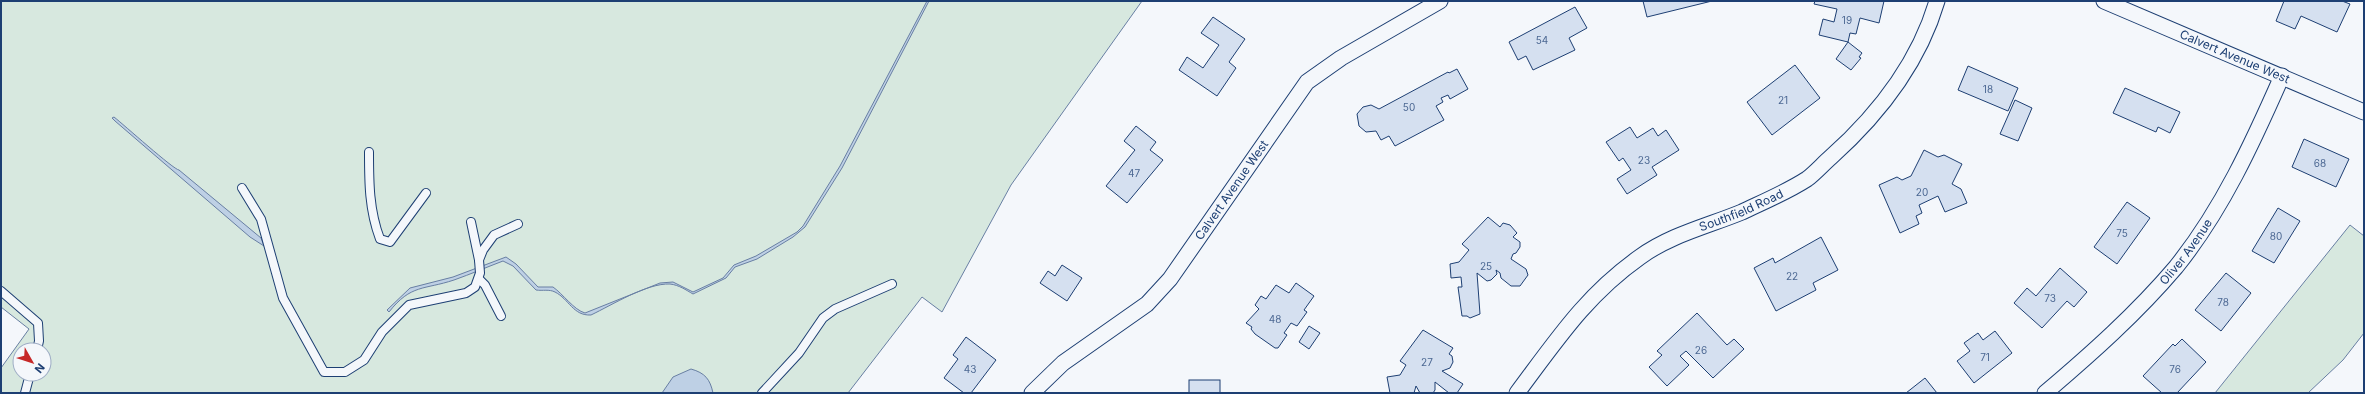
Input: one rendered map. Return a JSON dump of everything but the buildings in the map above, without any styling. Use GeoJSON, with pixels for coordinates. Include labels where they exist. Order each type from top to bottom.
{"type":"FeatureCollection","features":[{"type":"Feature","properties":{"kind":"street","name":"Calvert Avenue West"},"geometry":{"type":"LineString","coordinates":[[1032,393],[1063,363],[1147,304],[1170,279],[1307,82],[1341,58],[1440,1]]}},
{"type":"Feature","properties":{"kind":"street","name":"Southfield Road"},"geometry":{"type":"LineString","coordinates":[[1517,393],[1577,313],[1601,287],[1641,256],[1682,235],[1741,212],[1800,182],[1842,147],[1871,118],[1890,94],[1906,69],[1933,14],[1937,1]]}},
{"type":"Feature","properties":{"kind":"street","name":"Calvert Avenue West"},"geometry":{"type":"LineString","coordinates":[[2104,1],[2364,112]]}},
{"type":"Feature","properties":{"kind":"street","name":"Oliver Avenue"},"geometry":{"type":"LineString","coordinates":[[2045,393],[2116,330],[2176,266],[2206,222],[2247,155],[2282,76]]}},
{"type":"Feature","properties":{"kind":"lane"},"geometry":{"type":"LineString","coordinates":[[368,152],[369,193],[374,223],[380,239],[390,242],[426,193]]}},
{"type":"Feature","properties":{"kind":"lane"},"geometry":{"type":"LineString","coordinates":[[242,188],[261,219],[283,298],[324,372],[345,372],[364,360],[382,332],[409,305],[466,293],[475,287],[479,276],[479,262],[471,222]]}},
{"type":"Feature","properties":{"kind":"lane"},"geometry":{"type":"LineString","coordinates":[[479,262],[483,250],[494,235],[518,224]]}},
{"type":"Feature","properties":{"kind":"lane"},"geometry":{"type":"LineString","coordinates":[[479,276],[501,316]]}},
{"type":"Feature","properties":{"kind":"lane"},"geometry":{"type":"LineString","coordinates":[[762,393],[799,353],[823,318],[834,309],[892,284]]}},
{"type":"Feature","properties":{"kind":"lane"},"geometry":{"type":"LineString","coordinates":[[1,291],[38,323],[39,342]]}},
{"type":"Feature","properties":{"kind":"lane"},"geometry":{"type":"LineString","coordinates":[[25,393],[28,382]]}},
{"type":"Feature","properties":{"kind":"shaded area"},"geometry":{"type":"Polygon","coordinates":[[[1,1],[1142,1],[1011,185],[942,312],[922,297],[848,393],[1,393],[1,368],[12,353],[12,382],[52,382],[52,342],[20,342],[29,329],[1,307],[1,1]]]}},
{"type":"Feature","properties":{"kind":"shaded area"},"geometry":{"type":"Polygon","coordinates":[[[2350,225],[2364,236],[2364,333],[2343,360],[2308,393],[2215,393],[2350,225]]]}},
{"type":"Feature","properties":{"kind":"water"},"geometry":{"type":"Polygon","coordinates":[[[927,1],[929,1],[842,168],[805,227],[793,237],[757,259],[735,267],[726,278],[693,294],[670,284],[643,290],[660,283],[673,282],[693,292],[723,278],[734,265],[756,256],[797,232],[803,226],[840,166],[927,1]]]}},
{"type":"Feature","properties":{"kind":"water"},"geometry":{"type":"Polygon","coordinates":[[[114,117],[261,238],[264,246],[250,237],[115,121],[112,118],[114,117]]]}},
{"type":"Feature","properties":{"kind":"water"},"geometry":{"type":"Polygon","coordinates":[[[506,257],[516,264],[538,287],[553,287],[577,309],[585,313],[638,292],[591,315],[585,315],[575,310],[555,292],[548,290],[536,290],[513,266],[503,261],[454,280],[418,289],[404,297],[389,312],[387,310],[410,288],[453,277],[506,257]]]}},
{"type":"Feature","properties":{"kind":"water"},"geometry":{"type":"Polygon","coordinates":[[[691,369],[700,372],[706,377],[713,393],[662,393],[673,377],[691,369]]]}}]}
